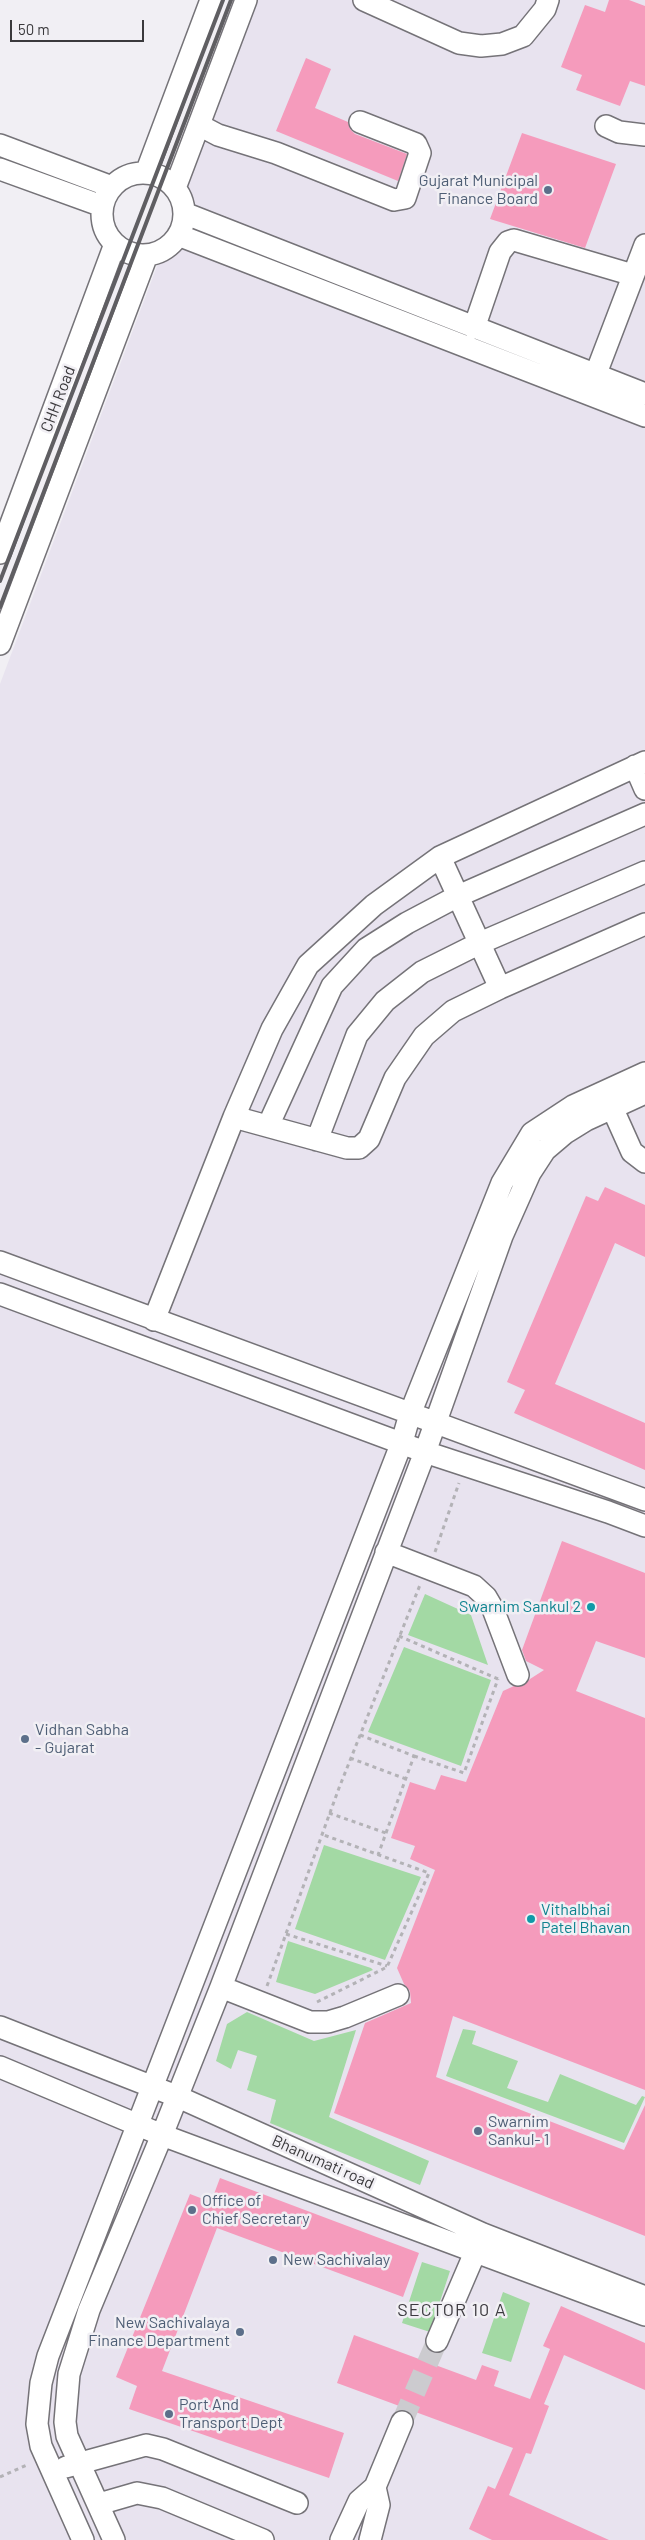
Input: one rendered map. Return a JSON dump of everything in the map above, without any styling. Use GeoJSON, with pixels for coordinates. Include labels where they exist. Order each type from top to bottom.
{"type":"FeatureCollection","features":[{"type":"Feature","properties":{"kind":"street"},"geometry":{"type":"LineString","coordinates":[[146,173],[211,0]]}},
{"type":"Feature","properties":{"kind":"street"},"geometry":{"type":"LineString","coordinates":[[175,188],[246,0]]}},
{"type":"Feature","properties":{"kind":"street"},"geometry":{"type":"LineString","coordinates":[[364,0],[459,43],[481,46],[502,44],[523,36],[545,9],[548,0]]}},
{"type":"Feature","properties":{"kind":"street"},"geometry":{"type":"LineString","coordinates":[[199,126],[218,135],[276,152],[394,200],[405,198],[420,153],[416,144],[360,122]]}},
{"type":"Feature","properties":{"kind":"street"},"geometry":{"type":"LineString","coordinates":[[606,126],[619,132],[645,136]]}},
{"type":"Feature","properties":{"kind":"street"},"geometry":{"type":"LineString","coordinates":[[0,145],[112,187]]}},
{"type":"Feature","properties":{"kind":"street"},"geometry":{"type":"LineString","coordinates":[[0,169],[102,206]]}},
{"type":"Feature","properties":{"kind":"street"},"geometry":{"type":"LineString","coordinates":[[146,173],[162,177],[175,188],[183,204],[184,213],[178,235],[165,248],[147,254],[130,252],[114,244],[104,227],[102,206],[112,187],[127,176],[146,173]]}},
{"type":"Feature","properties":{"kind":"street"},"geometry":{"type":"LineString","coordinates":[[184,213],[428,321],[474,328],[594,386],[645,416]]}},
{"type":"Feature","properties":{"kind":"street"},"geometry":{"type":"LineString","coordinates":[[178,235],[428,321],[594,386],[645,394]]}},
{"type":"Feature","properties":{"kind":"street"},"geometry":{"type":"LineString","coordinates":[[474,328],[500,252],[508,242],[514,240],[633,275]]}},
{"type":"Feature","properties":{"kind":"street","name":"CHH Road"},"geometry":{"type":"LineString","coordinates":[[2,544],[6,514],[73,361],[114,244]]}},
{"type":"Feature","properties":{"kind":"street"},"geometry":{"type":"LineString","coordinates":[[594,386],[645,245]]}},
{"type":"Feature","properties":{"kind":"street"},"geometry":{"type":"LineString","coordinates":[[0,644],[147,254]]}},
{"type":"Feature","properties":{"kind":"street"},"geometry":{"type":"LineString","coordinates":[[6,514],[45,525]]}},
{"type":"Feature","properties":{"kind":"street"},"geometry":{"type":"LineString","coordinates":[[154,1320],[234,1117],[272,1029],[308,965],[374,905],[440,857],[640,764],[645,789]]}},
{"type":"Feature","properties":{"kind":"street"},"geometry":{"type":"LineString","coordinates":[[268,1126],[332,986],[366,949],[407,923],[458,896],[645,814]]}},
{"type":"Feature","properties":{"kind":"street"},"geometry":{"type":"LineString","coordinates":[[440,857],[500,988]]}},
{"type":"Feature","properties":{"kind":"street"},"geometry":{"type":"LineString","coordinates":[[317,1140],[357,1035],[385,1001],[422,972],[480,943],[645,872]]}},
{"type":"Feature","properties":{"kind":"street"},"geometry":{"type":"LineString","coordinates":[[234,1117],[347,1148],[359,1148],[370,1139],[395,1078],[424,1036],[453,1011],[500,988],[645,924]]}},
{"type":"Feature","properties":{"kind":"street"},"geometry":{"type":"LineString","coordinates":[[114,2540],[68,2436],[65,2422],[69,2374],[88,2310],[162,2136],[176,2096],[221,1987],[424,1452],[502,1236],[530,1173],[545,1150],[565,1133],[586,1120],[608,1099],[645,1072]]}},
{"type":"Feature","properties":{"kind":"street"},"geometry":{"type":"LineString","coordinates":[[83,2540],[42,2468],[37,2424],[48,2356],[402,1442],[410,1414],[502,1183],[532,1133],[572,1106],[645,1093]]}},
{"type":"Feature","properties":{"kind":"street"},"geometry":{"type":"LineString","coordinates":[[608,1099],[632,1152],[645,1162]]}},
{"type":"Feature","properties":{"kind":"street"},"geometry":{"type":"LineString","coordinates":[[0,1262],[184,1332],[645,1500]]}},
{"type":"Feature","properties":{"kind":"street"},"geometry":{"type":"LineString","coordinates":[[0,1294],[402,1442],[424,1452],[608,1512],[645,1526]]}},
{"type":"Feature","properties":{"kind":"street"},"geometry":{"type":"LineString","coordinates":[[173,1359],[184,1332]]}},
{"type":"Feature","properties":{"kind":"street"},"geometry":{"type":"LineString","coordinates":[[386,1552],[430,1578],[474,1586],[486,1598],[508,1677]]}},
{"type":"Feature","properties":{"kind":"street"},"geometry":{"type":"LineString","coordinates":[[221,1987],[310,2022],[328,2022],[345,2017],[398,1995]]}},
{"type":"Feature","properties":{"kind":"street","name":"Bhanumati road"},"geometry":{"type":"LineString","coordinates":[[0,2028],[176,2096],[479,2244],[645,2315]]}},
{"type":"Feature","properties":{"kind":"street","name":"Bhanumati road"},"geometry":{"type":"LineString","coordinates":[[0,2067],[162,2136],[479,2244],[645,2298]]}},
{"type":"Feature","properties":{"kind":"street"},"geometry":{"type":"LineString","coordinates":[[437,2342],[479,2244]]}},
{"type":"Feature","properties":{"kind":"street"},"geometry":{"type":"LineString","coordinates":[[341,2540],[359,2501],[375,2487],[402,2422]]}},
{"type":"Feature","properties":{"kind":"street"},"geometry":{"type":"LineString","coordinates":[[42,2468],[80,2463],[146,2445],[163,2449],[297,2503]]}},
{"type":"Feature","properties":{"kind":"street"},"geometry":{"type":"LineString","coordinates":[[370,2540],[379,2505],[375,2487]]}},
{"type":"Feature","properties":{"kind":"street"},"geometry":{"type":"LineString","coordinates":[[99,2504],[137,2493],[162,2498],[263,2540]]}},
{"type":"Feature","properties":{"kind":"path"},"geometry":{"type":"LineString","coordinates":[[274,1991],[266,1988],[321,1834],[421,1584],[430,1578],[461,1479]]}},
{"type":"Feature","properties":{"kind":"path"},"geometry":{"type":"LineString","coordinates":[[400,1636],[508,1677]]}},
{"type":"Feature","properties":{"kind":"path"},"geometry":{"type":"LineString","coordinates":[[495,1670],[508,1677]]}},
{"type":"Feature","properties":{"kind":"path"},"geometry":{"type":"LineString","coordinates":[[360,1735],[464,1773],[508,1677]]}},
{"type":"Feature","properties":{"kind":"path"},"geometry":{"type":"LineString","coordinates":[[378,1855],[414,1756]]}},
{"type":"Feature","properties":{"kind":"path"},"geometry":{"type":"LineString","coordinates":[[350,1758],[406,1779]]}},
{"type":"Feature","properties":{"kind":"path"},"geometry":{"type":"LineString","coordinates":[[329,1813],[386,1832]]}},
{"type":"Feature","properties":{"kind":"path"},"geometry":{"type":"LineString","coordinates":[[308,2000],[316,2003],[387,1967],[429,1874],[321,1834]]}},
{"type":"Feature","properties":{"kind":"path"},"geometry":{"type":"LineString","coordinates":[[286,1934],[387,1967]]}},
{"type":"Feature","properties":{"kind":"path"},"geometry":{"type":"LineString","coordinates":[[0,2477],[42,2468]]}},
{"type":"Feature","properties":{"kind":"shaded area"},"geometry":{"type":"Polygon","coordinates":[[[257,0],[645,0],[645,2540],[0,2540],[0,684],[257,0]]]}},
{"type":"Feature","properties":{"kind":"green space"},"geometry":{"type":"Polygon","coordinates":[[[425,1594],[471,1615],[488,1665],[408,1635],[425,1594]]]}},
{"type":"Feature","properties":{"kind":"green space"},"geometry":{"type":"Polygon","coordinates":[[[404,1647],[491,1680],[461,1766],[368,1732],[404,1647]]]}},
{"type":"Feature","properties":{"kind":"green space"},"geometry":{"type":"Polygon","coordinates":[[[324,1845],[421,1877],[385,1960],[295,1929],[324,1845]]]}},
{"type":"Feature","properties":{"kind":"green space"},"geometry":{"type":"Polygon","coordinates":[[[288,1941],[373,1970],[315,1994],[276,1982],[288,1941]]]}},
{"type":"Feature","properties":{"kind":"green space"},"geometry":{"type":"Polygon","coordinates":[[[247,2012],[314,2041],[356,2030],[329,2117],[429,2161],[420,2185],[270,2123],[276,2100],[247,2090],[257,2056],[238,2050],[231,2069],[216,2061],[227,2024],[247,2012]]]}},
{"type":"Feature","properties":{"kind":"green space"},"geometry":{"type":"Polygon","coordinates":[[[463,2029],[476,2031],[472,2044],[518,2061],[507,2088],[548,2102],[560,2074],[636,2105],[642,2096],[645,2097],[624,2143],[446,2076],[463,2029]]]}},
{"type":"Feature","properties":{"kind":"green space"},"geometry":{"type":"Polygon","coordinates":[[[422,2262],[450,2271],[430,2332],[402,2323],[422,2262]]]}},
{"type":"Feature","properties":{"kind":"green space"},"geometry":{"type":"Polygon","coordinates":[[[503,2292],[530,2303],[511,2362],[482,2353],[503,2292]]]}},
{"type":"Feature","properties":{"kind":"building"},"geometry":{"type":"Polygon","coordinates":[[[609,0],[629,0],[645,6],[645,86],[630,81],[620,106],[576,90],[582,75],[561,67],[585,5],[605,12],[609,0]]]}},
{"type":"Feature","properties":{"kind":"building"},"geometry":{"type":"Polygon","coordinates":[[[306,58],[331,69],[315,108],[348,122],[350,129],[355,134],[407,154],[398,181],[276,131],[306,58]]]}},
{"type":"Feature","properties":{"kind":"building"},"geometry":{"type":"Polygon","coordinates":[[[522,133],[616,164],[585,248],[490,219],[522,133]]]}},
{"type":"Feature","properties":{"kind":"building"},"geometry":{"type":"Polygon","coordinates":[[[605,1187],[645,1205],[645,1257],[615,1243],[555,1384],[645,1423],[645,1470],[514,1413],[525,1390],[507,1382],[586,1196],[598,1201],[605,1187]]]}},
{"type":"Feature","properties":{"kind":"building","name":"Vithalbhai Patel Bhavan"},"geometry":{"type":"Polygon","coordinates":[[[562,1541],[645,1573],[645,1658],[596,1641],[576,1691],[645,1718],[645,2090],[453,2016],[436,2077],[624,2150],[645,2105],[645,2236],[334,2113],[365,2023],[411,2003],[410,1991],[404,1984],[397,1968],[435,1870],[410,1859],[415,1846],[391,1838],[410,1782],[435,1790],[441,1775],[466,1782],[503,1691],[514,1686],[523,1686],[544,1670],[526,1661],[522,1650],[562,1541]]]}},
{"type":"Feature","properties":{"kind":"building"},"geometry":{"type":"Polygon","coordinates":[[[220,2178],[419,2253],[403,2297],[217,2228],[162,2371],[344,2433],[329,2478],[129,2409],[137,2386],[116,2377],[190,2194],[211,2202],[220,2178]]]}},
{"type":"Feature","properties":{"kind":"building"},"geometry":{"type":"Polygon","coordinates":[[[561,2306],[645,2343],[645,2390],[564,2355],[544,2404],[549,2406],[531,2454],[526,2453],[509,2495],[609,2540],[492,2540],[469,2529],[488,2486],[495,2489],[513,2448],[337,2383],[354,2335],[476,2380],[482,2365],[499,2371],[494,2386],[530,2399],[550,2349],[543,2346],[561,2306]]]}},
{"type":"Feature","properties":{"kind":"tunnel"},"geometry":{"type":"LineString","coordinates":[[402,2422],[437,2341]]}},
{"type":"Feature","properties":{"kind":"railway"},"geometry":{"type":"LineString","coordinates":[[0,581],[223,0]]}},
{"type":"Feature","properties":{"kind":"railway"},"geometry":{"type":"LineString","coordinates":[[0,607],[231,0]]}},
{"type":"Feature","properties":{"kind":"place","name":"Gujarat Municipal Finance Board"},"geometry":{"type":"Point","coordinates":[548,190]}},
{"type":"Feature","properties":{"kind":"place","name":"Swarnim Sankul 2"},"geometry":{"type":"Point","coordinates":[591,1607]}},
{"type":"Feature","properties":{"kind":"place","name":"Vidhan Sabha - Gujarat"},"geometry":{"type":"Point","coordinates":[25,1739]}},
{"type":"Feature","properties":{"kind":"place","name":"Vithalbhai Patel Bhavan"},"geometry":{"type":"Point","coordinates":[531,1919]}},
{"type":"Feature","properties":{"kind":"place","name":"Swarnim Sankul- 1"},"geometry":{"type":"Point","coordinates":[478,2131]}},
{"type":"Feature","properties":{"kind":"place","name":"Office of Chief Secretary"},"geometry":{"type":"Point","coordinates":[192,2210]}},
{"type":"Feature","properties":{"kind":"place","name":"New Sachivalay"},"geometry":{"type":"Point","coordinates":[273,2260]}},
{"type":"Feature","properties":{"kind":"place","name":"New Sachivalaya Finance Department"},"geometry":{"type":"Point","coordinates":[240,2332]}},
{"type":"Feature","properties":{"kind":"place","name":"Port And Transport Dept"},"geometry":{"type":"Point","coordinates":[169,2414]}},
{"type":"Feature","properties":{"kind":"district","name":"SECTOR 10 A"},"geometry":{"type":"Point","coordinates":[452,2310]}}]}
